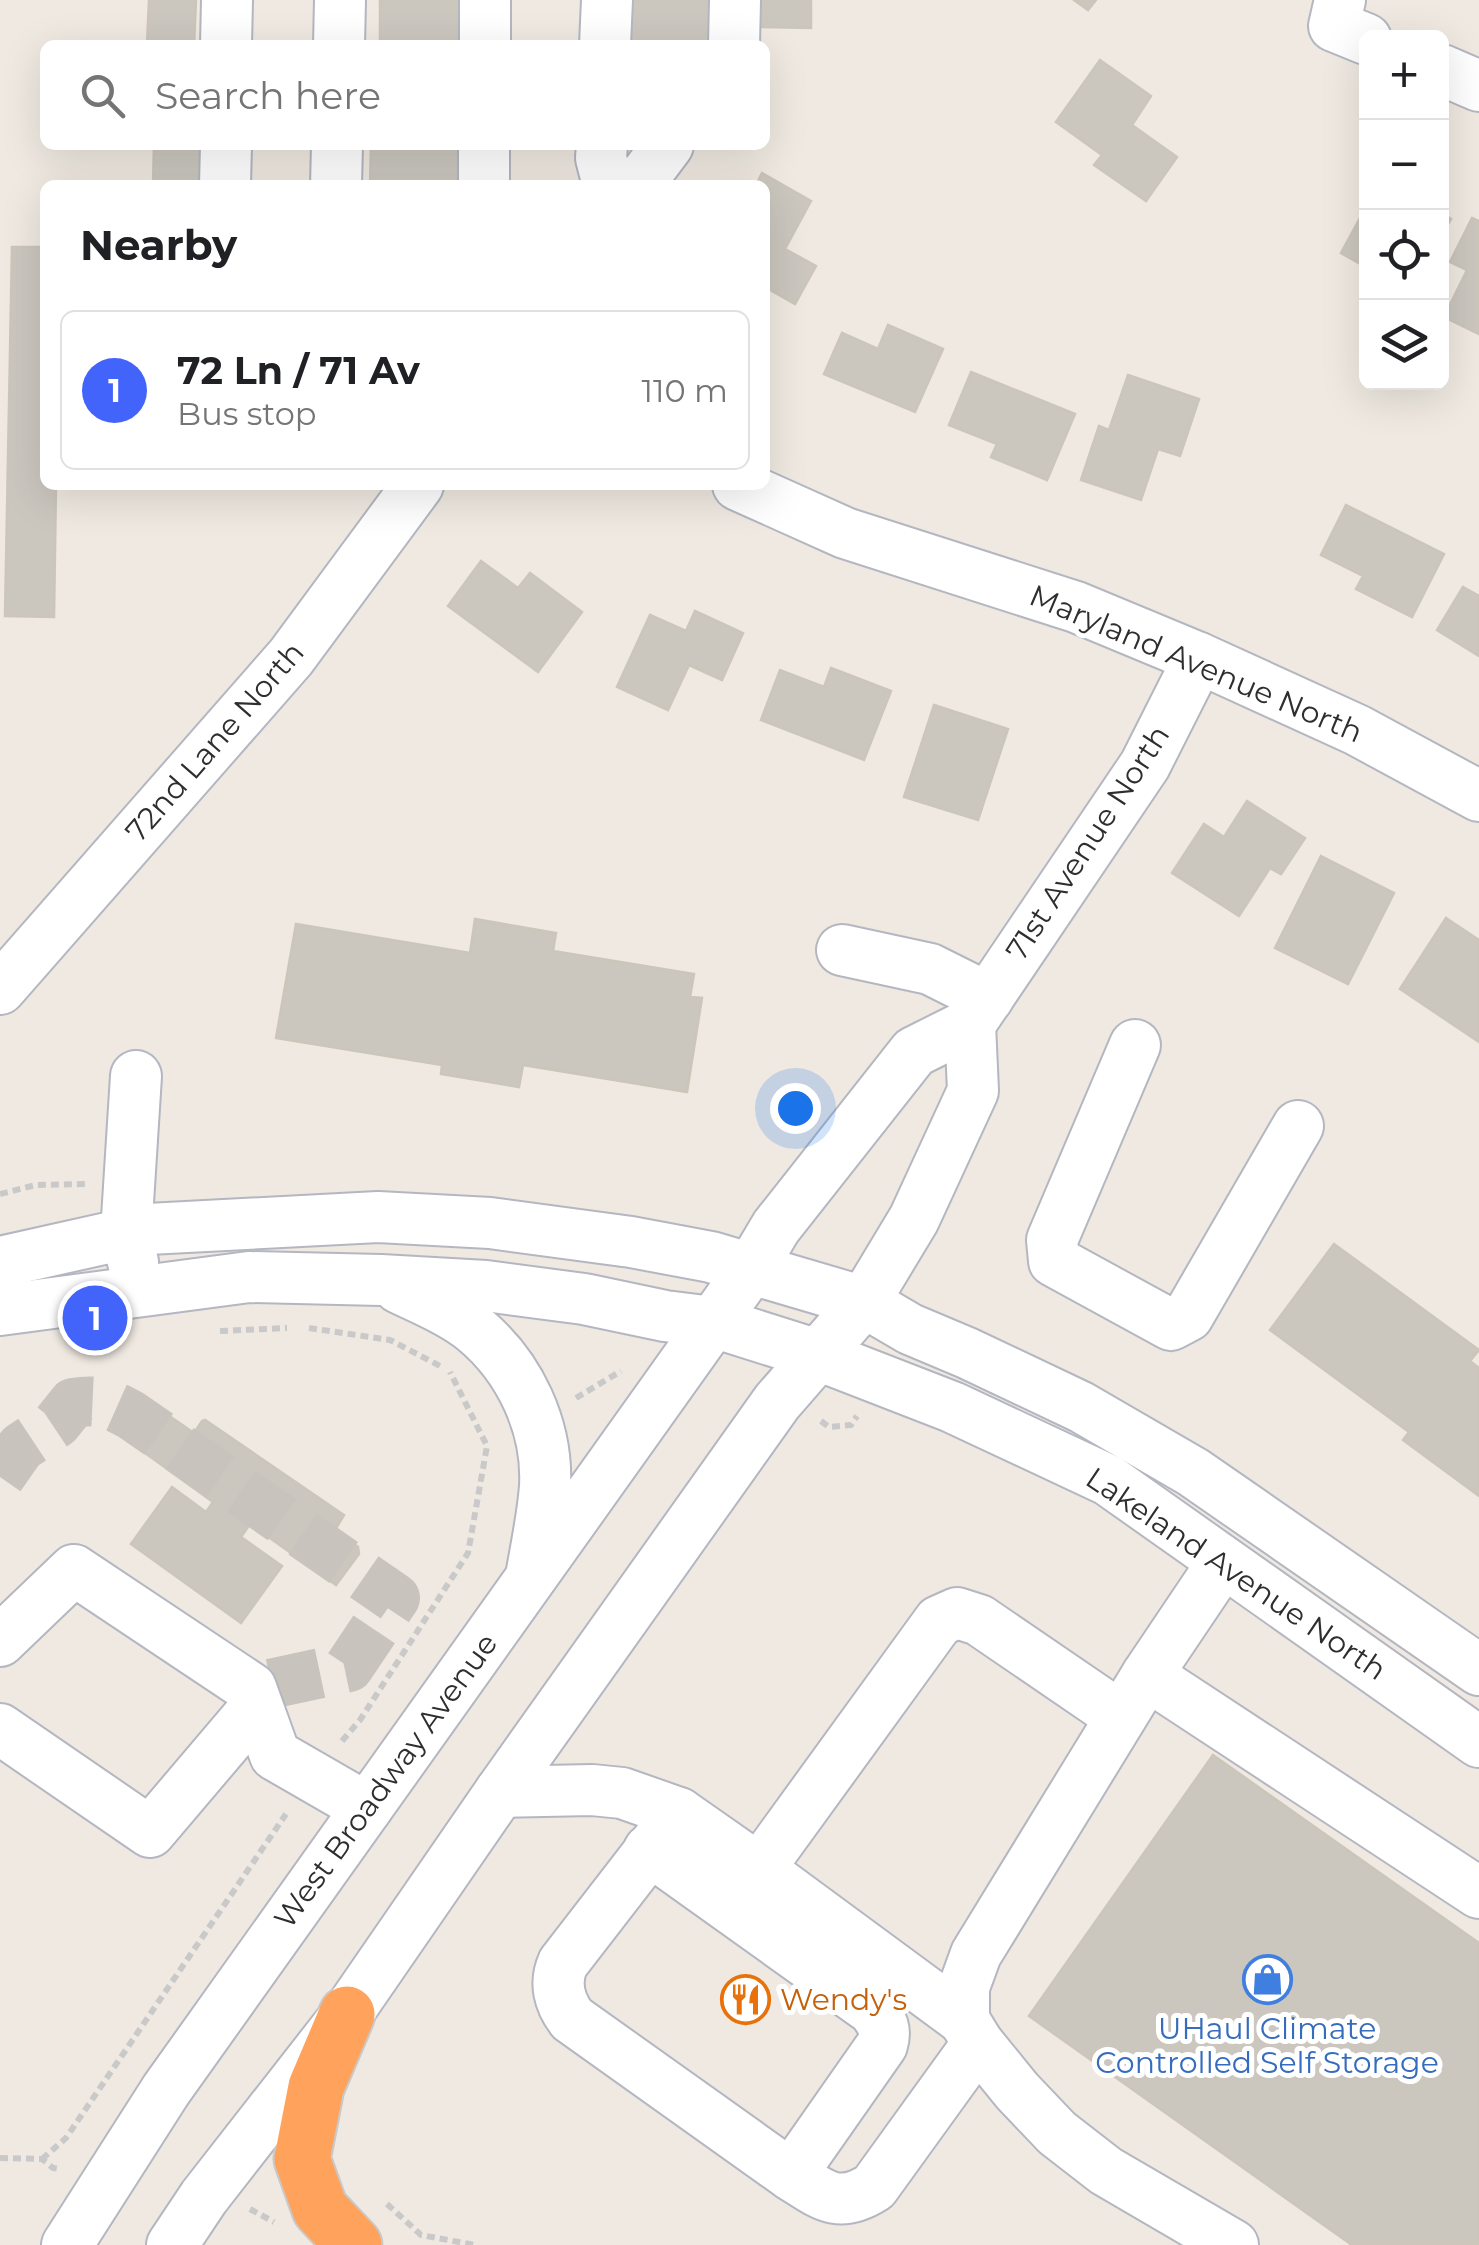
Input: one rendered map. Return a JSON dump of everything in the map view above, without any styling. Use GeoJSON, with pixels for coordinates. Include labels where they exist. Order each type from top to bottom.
{"type":"FeatureCollection","features":[{"type":"Feature","properties":{"kind":"highway"},"geometry":{"type":"LineString","coordinates":[[347,2014],[316,2087],[302,2159],[320,2210],[354,2245]]}},
{"type":"Feature","properties":{"kind":"street"},"geometry":{"type":"LineString","coordinates":[[226,40],[227,0]]}},
{"type":"Feature","properties":{"kind":"street"},"geometry":{"type":"LineString","coordinates":[[339,40],[340,0]]}},
{"type":"Feature","properties":{"kind":"street"},"geometry":{"type":"LineString","coordinates":[[485,0],[485,40]]}},
{"type":"Feature","properties":{"kind":"street"},"geometry":{"type":"LineString","coordinates":[[606,40],[607,0]]}},
{"type":"Feature","properties":{"kind":"street"},"geometry":{"type":"LineString","coordinates":[[734,40],[735,0]]}},
{"type":"Feature","properties":{"kind":"street"},"geometry":{"type":"LineString","coordinates":[[1340,0],[1334,26],[1359,36]]}},
{"type":"Feature","properties":{"kind":"street"},"geometry":{"type":"LineString","coordinates":[[1449,73],[1479,86]]}},
{"type":"Feature","properties":{"kind":"street"},"geometry":{"type":"LineString","coordinates":[[226,150],[226,180]]}},
{"type":"Feature","properties":{"kind":"street"},"geometry":{"type":"LineString","coordinates":[[336,180],[337,150]]}},
{"type":"Feature","properties":{"kind":"street"},"geometry":{"type":"LineString","coordinates":[[484,150],[484,180]]}},
{"type":"Feature","properties":{"kind":"street"},"geometry":{"type":"LineString","coordinates":[[602,150],[607,180]]}},
{"type":"Feature","properties":{"kind":"street"},"geometry":{"type":"LineString","coordinates":[[642,180],[664,150]]}},
{"type":"Feature","properties":{"kind":"street","name":"72nd Lane North"},"geometry":{"type":"LineString","coordinates":[[0,989],[291,657],[414,490]]}},
{"type":"Feature","properties":{"kind":"street","name":"Maryland Avenue North"},"geometry":{"type":"LineString","coordinates":[[749,490],[845,533],[1076,607],[1199,658],[1357,730],[1479,796]]}},
{"type":"Feature","properties":{"kind":"street","name":"71st Avenue North"},"geometry":{"type":"LineString","coordinates":[[751,1269],[776,1227],[914,1052],[979,1011],[1145,765],[1199,658]]}},
{"type":"Feature","properties":{"kind":"street"},"geometry":{"type":"LineString","coordinates":[[172,2245],[204,2196],[347,2014],[776,1402],[864,1302],[914,1219],[973,1091],[979,1011],[930,970],[842,950]]}},
{"type":"Feature","properties":{"kind":"street"},"geometry":{"type":"LineString","coordinates":[[1135,1045],[1052,1240],[1054,1260],[1172,1325],[1188,1316],[1298,1126]]}},
{"type":"Feature","properties":{"kind":"street"},"geometry":{"type":"LineString","coordinates":[[136,1076],[126,1234],[141,1291]]}},
{"type":"Feature","properties":{"kind":"street"},"geometry":{"type":"LineString","coordinates":[[0,1262],[148,1229],[378,1217],[490,1224],[630,1242],[711,1257],[864,1302]]}},
{"type":"Feature","properties":{"kind":"street","name":"West Broadway Avenue"},"geometry":{"type":"LineString","coordinates":[[67,2245],[166,2090],[751,1269]]}},
{"type":"Feature","properties":{"kind":"street"},"geometry":{"type":"LineString","coordinates":[[0,1310],[249,1277],[381,1280],[486,1286],[584,1299],[713,1322],[818,1354]]}},
{"type":"Feature","properties":{"kind":"street"},"geometry":{"type":"LineString","coordinates":[[381,1280],[473,1328],[505,1360],[527,1397],[544,1444],[545,1486],[530,1580]]}},
{"type":"Feature","properties":{"kind":"street","name":"Lakeland Avenue North"},"geometry":{"type":"LineString","coordinates":[[864,1302],[910,1329],[1081,1407],[1194,1472],[1479,1670]]}},
{"type":"Feature","properties":{"kind":"street","name":"Lakeland Avenue North"},"geometry":{"type":"LineString","coordinates":[[818,1354],[952,1406],[1108,1480],[1479,1742]]}},
{"type":"Feature","properties":{"kind":"street"},"geometry":{"type":"LineString","coordinates":[[664,1832],[563,1964],[557,1976],[564,2008],[572,2019],[790,2175],[823,2195],[838,2200],[857,2198],[874,2186],[971,2032],[964,1988],[976,1954],[1147,1676],[1223,1562]]}},
{"type":"Feature","properties":{"kind":"street"},"geometry":{"type":"LineString","coordinates":[[0,1641],[74,1570],[251,1688],[275,1755],[368,1808]]}},
{"type":"Feature","properties":{"kind":"street"},"geometry":{"type":"LineString","coordinates":[[759,1868],[939,1621],[957,1612],[979,1620],[1122,1718]]}},
{"type":"Feature","properties":{"kind":"street"},"geometry":{"type":"LineString","coordinates":[[1147,1676],[1479,1893]]}},
{"type":"Feature","properties":{"kind":"street"},"geometry":{"type":"LineString","coordinates":[[0,1729],[150,1832],[257,1706]]}},
{"type":"Feature","properties":{"kind":"street"},"geometry":{"type":"LineString","coordinates":[[500,1792],[622,1793],[873,2010],[884,2025],[882,2045],[790,2175]]}},
{"type":"Feature","properties":{"kind":"street"},"geometry":{"type":"LineString","coordinates":[[664,1832],[759,1868],[971,2032],[1057,2133],[1106,2171],[1234,2245]]}},
{"type":"Feature","properties":{"kind":"path"},"geometry":{"type":"LineString","coordinates":[[209,1332],[301,1327],[390,1340],[450,1371],[487,1446]]}},
{"type":"Feature","properties":{"kind":"path"},"geometry":{"type":"LineString","coordinates":[[0,2158],[42,2159],[53,2168],[111,2179]]}},
{"type":"Feature","properties":{"kind":"path"},"geometry":{"type":"LineString","coordinates":[[380,2197],[421,2235],[475,2245]]}},
{"type":"Feature","properties":{"kind":"building"},"geometry":{"type":"Polygon","coordinates":[[[149,0],[196,0],[194,40],[147,40],[149,0]]]}},
{"type":"Feature","properties":{"kind":"building"},"geometry":{"type":"Polygon","coordinates":[[[380,0],[458,0],[458,40],[380,40],[380,0]]]}},
{"type":"Feature","properties":{"kind":"building"},"geometry":{"type":"Polygon","coordinates":[[[619,0],[713,0],[711,40],[617,40],[619,0]]]}},
{"type":"Feature","properties":{"kind":"building"},"geometry":{"type":"Polygon","coordinates":[[[761,0],[811,0],[811,28],[760,27],[761,0]]]}},
{"type":"Feature","properties":{"kind":"building"},"geometry":{"type":"Polygon","coordinates":[[[1074,0],[1096,0],[1088,10],[1074,0]]]}},
{"type":"Feature","properties":{"kind":"building"},"geometry":{"type":"Polygon","coordinates":[[[1100,60],[1151,96],[1132,125],[1177,157],[1146,201],[1094,165],[1102,155],[1056,122],[1100,60]]]}},
{"type":"Feature","properties":{"kind":"building"},"geometry":{"type":"Polygon","coordinates":[[[154,150],[203,150],[202,180],[153,180],[154,150]]]}},
{"type":"Feature","properties":{"kind":"building"},"geometry":{"type":"Polygon","coordinates":[[[371,150],[464,150],[463,180],[370,180],[371,150]]]}},
{"type":"Feature","properties":{"kind":"building"},"geometry":{"type":"Polygon","coordinates":[[[762,173],[811,201],[785,249],[816,266],[795,304],[770,290],[770,180],[758,180],[762,173]]]}},
{"type":"Feature","properties":{"kind":"building"},"geometry":{"type":"Polygon","coordinates":[[[1472,218],[1479,221],[1479,334],[1449,319],[1449,307],[1467,270],[1450,262],[1472,218]]]}},
{"type":"Feature","properties":{"kind":"building"},"geometry":{"type":"Polygon","coordinates":[[[1359,220],[1359,263],[1341,253],[1359,220]]]}},
{"type":"Feature","properties":{"kind":"building"},"geometry":{"type":"Polygon","coordinates":[[[12,247],[40,247],[40,490],[56,490],[54,617],[5,616],[12,247]]]}},
{"type":"Feature","properties":{"kind":"building"},"geometry":{"type":"Polygon","coordinates":[[[888,325],[943,349],[915,412],[824,374],[842,333],[878,349],[888,325]]]}},
{"type":"Feature","properties":{"kind":"building"},"geometry":{"type":"Polygon","coordinates":[[[971,372],[1075,414],[1047,480],[991,457],[997,444],[949,425],[971,372]]]}},
{"type":"Feature","properties":{"kind":"building"},"geometry":{"type":"Polygon","coordinates":[[[1128,375],[1199,399],[1180,456],[1158,449],[1141,500],[1081,480],[1099,426],[1109,430],[1128,375]]]}},
{"type":"Feature","properties":{"kind":"building"},"geometry":{"type":"Polygon","coordinates":[[[1346,505],[1444,554],[1412,617],[1356,589],[1363,576],[1321,555],[1346,505]]]}},
{"type":"Feature","properties":{"kind":"building"},"geometry":{"type":"Polygon","coordinates":[[[481,561],[518,588],[530,573],[582,612],[538,672],[448,606],[481,561]]]}},
{"type":"Feature","properties":{"kind":"building"},"geometry":{"type":"Polygon","coordinates":[[[1463,587],[1479,596],[1479,656],[1437,630],[1463,587]]]}},
{"type":"Feature","properties":{"kind":"building"},"geometry":{"type":"Polygon","coordinates":[[[695,611],[743,633],[722,680],[689,665],[668,710],[617,687],[650,615],[686,631],[695,611]]]}},
{"type":"Feature","properties":{"kind":"building"},"geometry":{"type":"Polygon","coordinates":[[[831,668],[891,691],[864,760],[761,720],[780,670],[824,687],[831,668]]]}},
{"type":"Feature","properties":{"kind":"building"},"geometry":{"type":"Polygon","coordinates":[[[934,705],[1008,729],[978,820],[904,797],[934,705]]]}},
{"type":"Feature","properties":{"kind":"building"},"geometry":{"type":"Polygon","coordinates":[[[1247,801],[1305,838],[1281,874],[1270,868],[1239,916],[1172,873],[1204,824],[1224,837],[1247,801]]]}},
{"type":"Feature","properties":{"kind":"building"},"geometry":{"type":"Polygon","coordinates":[[[1321,856],[1394,893],[1348,984],[1275,948],[1321,856]]]}},
{"type":"Feature","properties":{"kind":"building"},"geometry":{"type":"Polygon","coordinates":[[[1446,918],[1479,940],[1479,1042],[1400,989],[1446,918]]]}},
{"type":"Feature","properties":{"kind":"building"},"geometry":{"type":"Polygon","coordinates":[[[475,919],[556,933],[553,951],[694,974],[690,997],[702,998],[687,1092],[523,1065],[519,1087],[441,1074],[442,1065],[276,1038],[296,924],[470,953],[475,919]]]}},
{"type":"Feature","properties":{"kind":"building"},"geometry":{"type":"Polygon","coordinates":[[[1334,1244],[1479,1350],[1470,1361],[1479,1368],[1479,1496],[1403,1440],[1409,1432],[1270,1330],[1334,1244]]]}},
{"type":"Feature","properties":{"kind":"building"},"geometry":{"type":"Polygon","coordinates":[[[159,1409],[194,1433],[205,1420],[344,1515],[335,1530],[358,1547],[359,1554],[336,1585],[250,1524],[241,1537],[282,1566],[241,1623],[131,1544],[172,1487],[206,1512],[213,1502],[134,1445],[159,1409]]]}},
{"type":"Feature","properties":{"kind":"building","name":"UHaul Climate Controlled Self Storage"},"geometry":{"type":"Polygon","coordinates":[[[1213,1755],[1479,1943],[1479,2245],[1352,2245],[1029,2016],[1213,1755]]]}},
{"type":"Feature","properties":{"kind":"tunnel"},"geometry":{"type":"LineString","coordinates":[[0,1477],[21,1447],[57,1423],[73,1403],[110,1405],[131,1415],[395,1598],[349,1667],[251,1688]]}},
{"type":"Feature","properties":{"kind":"place","name":"72 Ln / 71 Av"},"geometry":{"type":"Point","coordinates":[95,1318]}},
{"type":"Feature","properties":{"kind":"place","name":"UHaul Climate Controlled Self Storage"},"geometry":{"type":"Point","coordinates":[1267,1980]}},
{"type":"Feature","properties":{"kind":"place","name":"Wendy's"},"geometry":{"type":"Point","coordinates":[745,2000]}}]}
